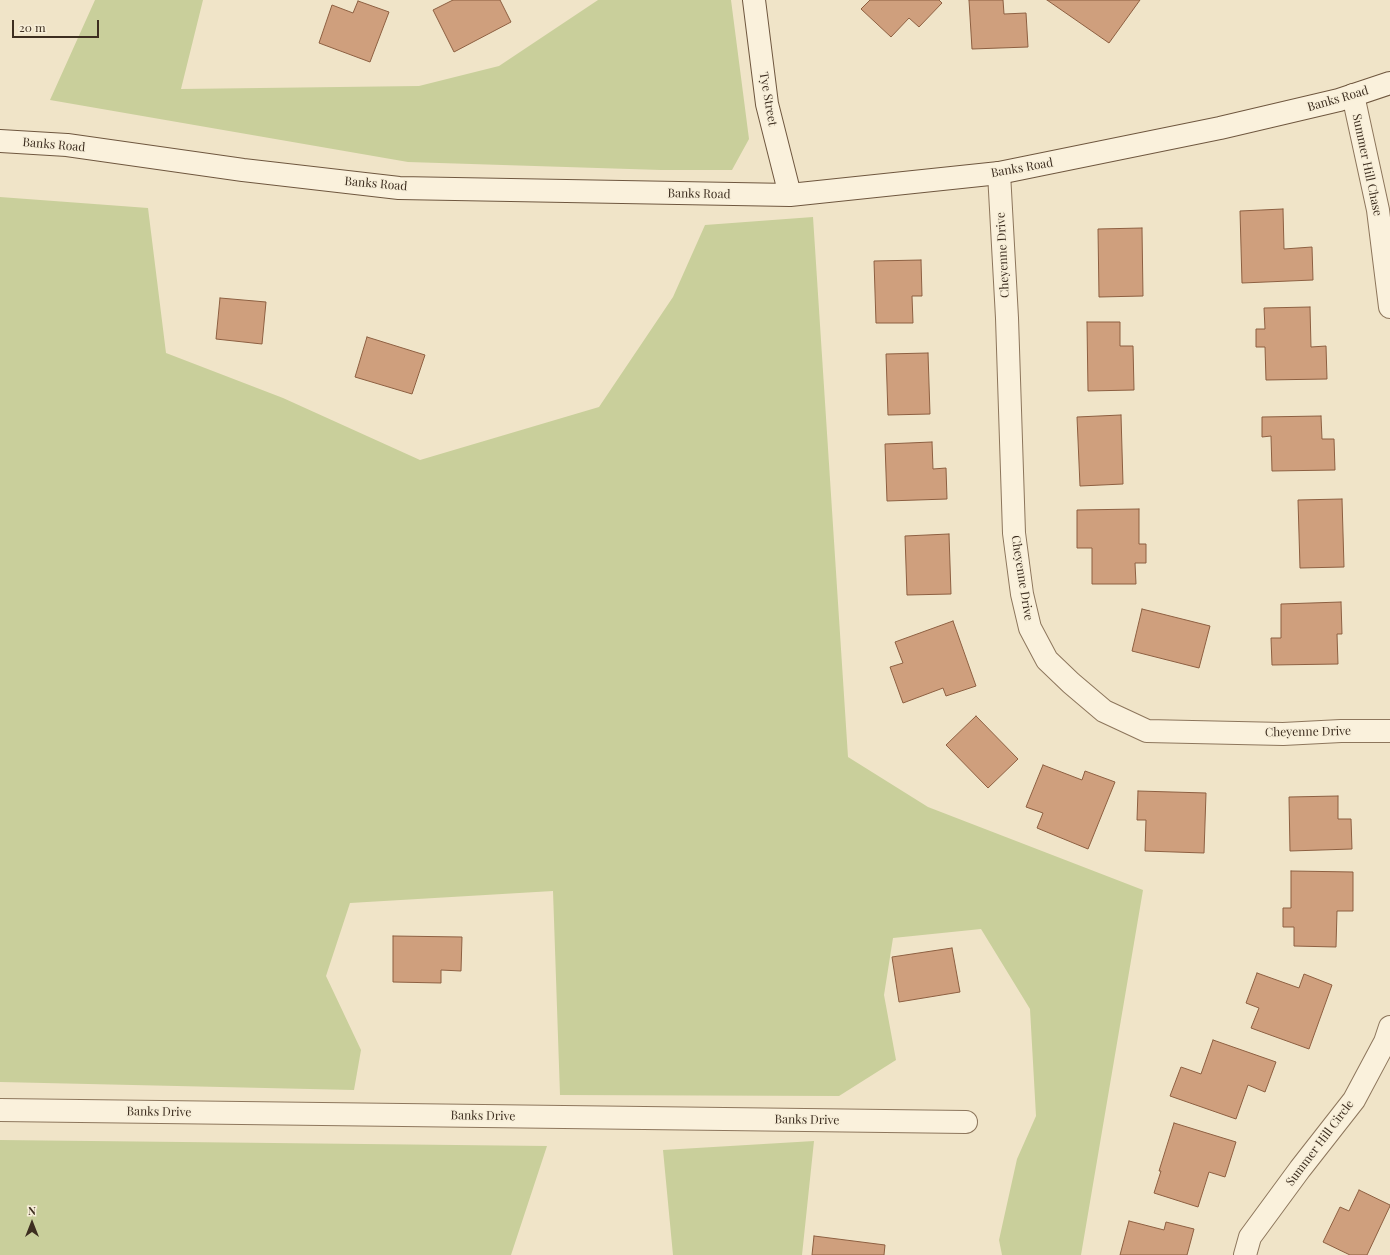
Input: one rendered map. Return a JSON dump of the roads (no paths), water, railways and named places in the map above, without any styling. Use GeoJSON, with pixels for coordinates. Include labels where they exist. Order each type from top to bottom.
{"type":"FeatureCollection","features":[{"type":"Feature","properties":{"kind":"street","name":"Tye Street"},"geometry":{"type":"LineString","coordinates":[[754,0],[767,104],[790,195]]}},
{"type":"Feature","properties":{"kind":"street","name":"Banks Road"},"geometry":{"type":"LineString","coordinates":[[0,142],[67,145],[243,170],[399,188],[790,195],[999,173],[1220,128],[1339,100],[1390,84]]}},
{"type":"Feature","properties":{"kind":"street","name":"Summer Hill Chase"},"geometry":{"type":"LineString","coordinates":[[1353,95],[1378,210],[1390,307]]}},
{"type":"Feature","properties":{"kind":"street","name":"Cheyenne Drive"},"geometry":{"type":"LineString","coordinates":[[999,173],[1007,326],[1014,533],[1022,594],[1030,628],[1047,660],[1104,711],[1147,731],[1282,734],[1341,731],[1390,731]]}},
{"type":"Feature","properties":{"kind":"street","name":"Summer Hill Circle"},"geometry":{"type":"LineString","coordinates":[[1245,1255],[1250,1237],[1354,1100],[1385,1042],[1390,1027]]}},
{"type":"Feature","properties":{"kind":"street","name":"Banks Drive"},"geometry":{"type":"LineString","coordinates":[[0,1110],[966,1122]]}}]}
